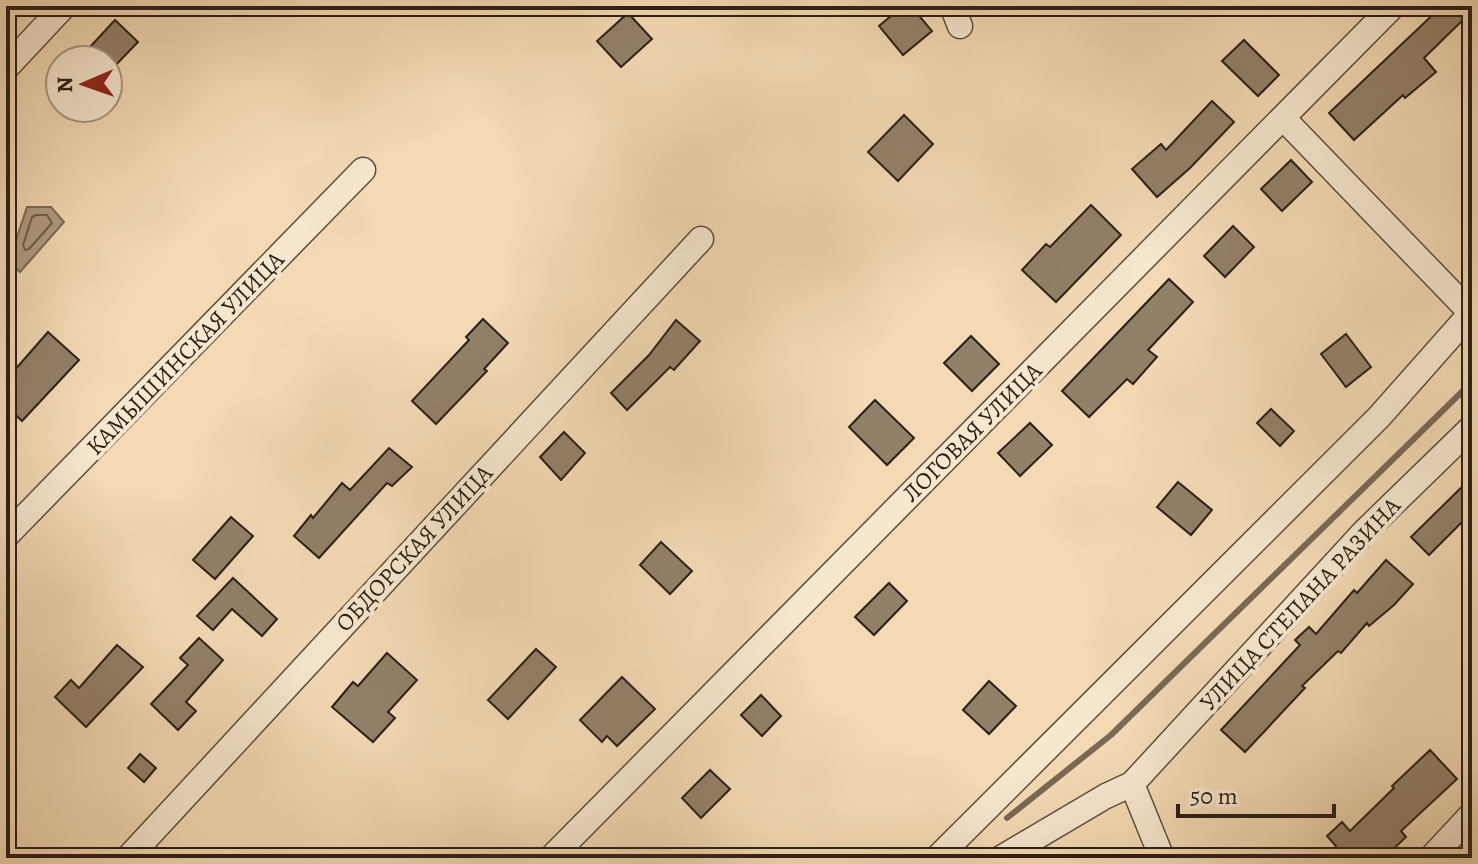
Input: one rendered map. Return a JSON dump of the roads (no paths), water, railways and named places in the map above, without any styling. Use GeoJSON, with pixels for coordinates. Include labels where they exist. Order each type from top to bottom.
{"type":"FeatureCollection","features":[{"type":"Feature","properties":{"kind":"street"},"geometry":{"type":"LineString","coordinates":[[6,68],[64,6]]}},
{"type":"Feature","properties":{"kind":"street","name":"ЛОГОВАЯ УЛИЦА"},"geometry":{"type":"LineString","coordinates":[[551,858],[1393,6]]}},
{"type":"Feature","properties":{"kind":"street"},"geometry":{"type":"LineString","coordinates":[[937,858],[1379,417],[1471,312],[1283,118]]}},
{"type":"Feature","properties":{"kind":"street","name":"КАМЫШИНСКАЯ УЛИЦА"},"geometry":{"type":"LineString","coordinates":[[6,536],[363,170]]}},
{"type":"Feature","properties":{"kind":"street","name":"ОБДОРСКАЯ УЛИЦА"},"geometry":{"type":"LineString","coordinates":[[128,858],[701,239]]}},
{"type":"Feature","properties":{"kind":"street","name":"УЛИЦА СТЕПАНА РАЗИНА"},"geometry":{"type":"LineString","coordinates":[[1001,858],[1132,784],[1365,531],[1472,427]]}},
{"type":"Feature","properties":{"kind":"street"},"geometry":{"type":"LineString","coordinates":[[1132,784],[1162,858]]}},
{"type":"Feature","properties":{"kind":"street"},"geometry":{"type":"LineString","coordinates":[[1431,858],[1472,814]]}},
{"type":"Feature","properties":{"kind":"water"},"geometry":{"type":"Polygon","coordinates":[[[27,207],[51,207],[64,222],[20,272],[6,259],[6,255],[14,246],[27,207]]]}},
{"type":"Feature","properties":{"kind":"waterway"},"geometry":{"type":"LineString","coordinates":[[1007,818],[1111,735],[1472,382]]}}]}
